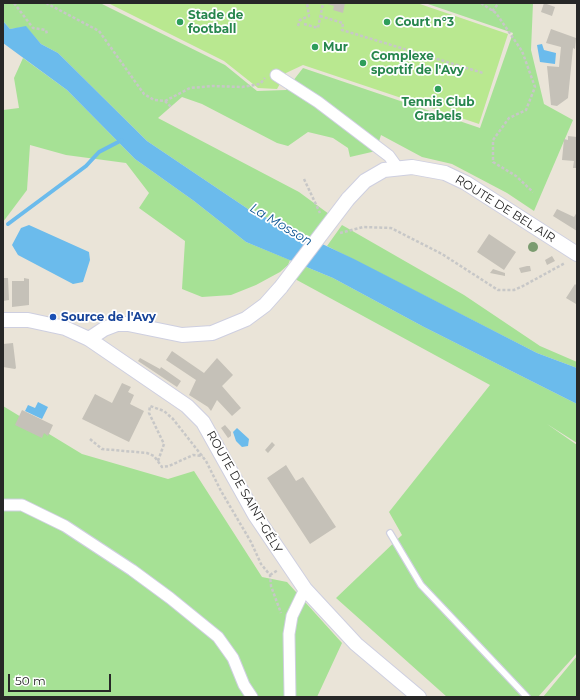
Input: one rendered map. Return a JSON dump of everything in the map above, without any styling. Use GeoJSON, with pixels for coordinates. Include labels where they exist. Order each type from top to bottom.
{"type":"FeatureCollection","features":[{"type":"Feature","properties":{"kind":"street"},"geometry":{"type":"LineString","coordinates":[[88,339],[104,329],[116,324],[128,324],[182,335],[212,333],[246,319],[265,305],[281,287],[348,199],[365,181],[391,168],[389,156],[371,142],[318,102],[271,75]]}},
{"type":"Feature","properties":{"kind":"street","name":"ROUTE DE BEL AIR"},"geometry":{"type":"LineString","coordinates":[[391,168],[429,169],[445,173],[466,182],[574,257]]}},
{"type":"Feature","properties":{"kind":"street","name":"ROUTE DE SAINT-GÉLY"},"geometry":{"type":"LineString","coordinates":[[3,320],[28,320],[65,328],[88,339],[186,406],[203,422],[255,515],[306,589],[356,644],[419,697]]}},
{"type":"Feature","properties":{"kind":"street"},"geometry":{"type":"LineString","coordinates":[[3,505],[22,506],[65,526],[132,570],[170,598],[218,638],[233,658],[244,686],[252,697]]}},
{"type":"Feature","properties":{"kind":"street"},"geometry":{"type":"LineString","coordinates":[[290,697],[289,634],[292,616],[306,589]]}},
{"type":"Feature","properties":{"kind":"lane"},"geometry":{"type":"LineString","coordinates":[[390,532],[421,585],[527,697]]}},
{"type":"Feature","properties":{"kind":"path"},"geometry":{"type":"LineString","coordinates":[[14,3],[34,28],[46,30],[47,34]]}},
{"type":"Feature","properties":{"kind":"path"},"geometry":{"type":"LineString","coordinates":[[46,3],[99,31],[144,94],[154,100],[165,101],[190,88],[213,86],[242,87],[260,84],[271,75]]}},
{"type":"Feature","properties":{"kind":"path"},"geometry":{"type":"LineString","coordinates":[[298,26],[300,20],[309,16],[307,3]]}},
{"type":"Feature","properties":{"kind":"path"},"geometry":{"type":"LineString","coordinates":[[304,24],[318,28],[323,3]]}},
{"type":"Feature","properties":{"kind":"path"},"geometry":{"type":"LineString","coordinates":[[481,3],[496,13],[522,51],[535,88],[526,110],[509,118],[493,140],[494,162],[516,176],[533,192]]}},
{"type":"Feature","properties":{"kind":"path"},"geometry":{"type":"LineString","coordinates":[[492,11],[499,3]]}},
{"type":"Feature","properties":{"kind":"path"},"geometry":{"type":"LineString","coordinates":[[320,16],[343,23],[342,30],[483,73]]}},
{"type":"Feature","properties":{"kind":"path"},"geometry":{"type":"LineString","coordinates":[[165,101],[172,108]]}},
{"type":"Feature","properties":{"kind":"path"},"geometry":{"type":"LineString","coordinates":[[304,179],[322,217]]}},
{"type":"Feature","properties":{"kind":"path"},"geometry":{"type":"LineString","coordinates":[[339,233],[363,227],[391,228],[442,254],[498,290],[514,290],[574,257]]}},
{"type":"Feature","properties":{"kind":"path"},"geometry":{"type":"LineString","coordinates":[[158,461],[164,444],[149,413],[150,406],[164,411],[173,419],[203,456],[251,542],[261,564],[270,575],[271,586],[289,634]]}},
{"type":"Feature","properties":{"kind":"path"},"geometry":{"type":"LineString","coordinates":[[90,439],[102,449],[147,453],[154,456],[162,467],[169,466],[193,455],[203,456]]}},
{"type":"Feature","properties":{"kind":"green space"},"geometry":{"type":"Polygon","coordinates":[[[3,3],[100,3],[225,65],[257,91],[286,90],[303,68],[480,128],[513,33],[425,3],[533,3],[531,50],[544,104],[573,120],[534,211],[507,193],[452,164],[422,157],[381,135],[376,151],[350,157],[348,148],[333,138],[308,132],[288,146],[277,143],[202,104],[182,97],[158,118],[299,192],[329,214],[310,237],[248,209],[147,141],[58,53],[41,44],[26,27],[10,29],[3,21],[3,3]]]}},
{"type":"Feature","properties":{"kind":"green space","name":"Complexe sportif de l'Avy"},"geometry":{"type":"Polygon","coordinates":[[[108,3],[417,3],[508,34],[479,124],[303,65],[286,73],[277,89],[258,88],[224,61],[108,3]]]}},
{"type":"Feature","properties":{"kind":"green space"},"geometry":{"type":"Polygon","coordinates":[[[23,58],[67,90],[135,159],[194,201],[246,242],[290,260],[288,265],[280,272],[256,285],[231,295],[202,297],[182,289],[185,241],[139,208],[149,193],[126,163],[66,155],[30,145],[27,190],[3,222],[3,110],[19,108],[14,78],[23,58]]]}},
{"type":"Feature","properties":{"kind":"green space"},"geometry":{"type":"Polygon","coordinates":[[[342,225],[464,295],[540,346],[577,362],[577,368],[537,353],[327,246],[342,225]]]}},
{"type":"Feature","properties":{"kind":"green space"},"geometry":{"type":"Polygon","coordinates":[[[304,266],[333,278],[424,327],[577,404],[577,443],[547,424],[577,445],[577,653],[538,697],[447,697],[336,598],[402,535],[389,512],[490,385],[295,279],[304,266]]]}},
{"type":"Feature","properties":{"kind":"green space"},"geometry":{"type":"Polygon","coordinates":[[[3,406],[82,454],[168,479],[194,471],[262,577],[287,582],[342,643],[317,697],[3,697],[3,406]]]}},
{"type":"Feature","properties":{"kind":"green space"},"geometry":{"type":"Polygon","coordinates":[[[577,656],[577,697],[543,697],[577,656]]]}},
{"type":"Feature","properties":{"kind":"water","name":"La Mosson"},"geometry":{"type":"Polygon","coordinates":[[[3,21],[10,29],[26,26],[41,44],[58,53],[147,141],[248,209],[354,259],[537,353],[577,368],[577,404],[424,327],[333,278],[246,242],[194,201],[135,159],[67,90],[3,43],[3,21]]]}},
{"type":"Feature","properties":{"kind":"water"},"geometry":{"type":"Polygon","coordinates":[[[542,44],[544,50],[556,53],[555,64],[540,62],[537,45],[542,44]]]}},
{"type":"Feature","properties":{"kind":"water"},"geometry":{"type":"Polygon","coordinates":[[[29,225],[89,252],[90,260],[83,282],[73,284],[18,255],[12,245],[21,228],[29,225]]]}},
{"type":"Feature","properties":{"kind":"water"},"geometry":{"type":"Polygon","coordinates":[[[38,402],[48,407],[42,419],[25,411],[28,405],[35,408],[38,402]]]}},
{"type":"Feature","properties":{"kind":"water"},"geometry":{"type":"Polygon","coordinates":[[[237,428],[249,439],[248,446],[242,447],[236,441],[233,432],[237,428]]]}},
{"type":"Feature","properties":{"kind":"building"},"geometry":{"type":"Polygon","coordinates":[[[324,3],[345,3],[343,13],[333,10],[334,6],[324,3]]]}},
{"type":"Feature","properties":{"kind":"building"},"geometry":{"type":"Polygon","coordinates":[[[544,3],[555,7],[552,16],[541,12],[544,3]]]}},
{"type":"Feature","properties":{"kind":"building"},"geometry":{"type":"Polygon","coordinates":[[[551,29],[576,38],[575,49],[573,48],[568,98],[557,106],[551,105],[547,66],[559,67],[561,47],[546,43],[551,29]]]}},
{"type":"Feature","properties":{"kind":"building"},"geometry":{"type":"Polygon","coordinates":[[[568,136],[577,137],[577,168],[573,168],[574,161],[562,160],[564,139],[568,140],[568,136]]]}},
{"type":"Feature","properties":{"kind":"building"},"geometry":{"type":"Polygon","coordinates":[[[557,209],[574,217],[577,212],[577,231],[553,216],[557,209]]]}},
{"type":"Feature","properties":{"kind":"building"},"geometry":{"type":"Polygon","coordinates":[[[489,234],[516,252],[504,270],[477,252],[489,234]]]}},
{"type":"Feature","properties":{"kind":"building"},"geometry":{"type":"Polygon","coordinates":[[[552,256],[555,261],[547,265],[545,260],[552,256]]]}},
{"type":"Feature","properties":{"kind":"building"},"geometry":{"type":"Polygon","coordinates":[[[530,266],[531,271],[521,273],[519,268],[530,266]]]}},
{"type":"Feature","properties":{"kind":"building"},"geometry":{"type":"Polygon","coordinates":[[[493,269],[505,273],[505,276],[490,273],[493,269]]]}},
{"type":"Feature","properties":{"kind":"building"},"geometry":{"type":"Polygon","coordinates":[[[3,278],[8,278],[9,300],[3,301],[3,278]]]}},
{"type":"Feature","properties":{"kind":"building"},"geometry":{"type":"Polygon","coordinates":[[[24,278],[29,279],[29,305],[12,307],[12,281],[24,281],[24,278]]]}},
{"type":"Feature","properties":{"kind":"building"},"geometry":{"type":"Polygon","coordinates":[[[575,284],[577,286],[576,304],[566,298],[575,284]]]}},
{"type":"Feature","properties":{"kind":"building"},"geometry":{"type":"Polygon","coordinates":[[[13,343],[15,369],[3,367],[3,344],[13,343]]]}},
{"type":"Feature","properties":{"kind":"building"},"geometry":{"type":"Polygon","coordinates":[[[172,351],[204,373],[217,358],[233,375],[222,386],[241,408],[232,416],[217,400],[211,411],[208,407],[189,395],[196,380],[166,360],[172,351]]]}},
{"type":"Feature","properties":{"kind":"building"},"geometry":{"type":"Polygon","coordinates":[[[140,358],[160,369],[161,367],[181,381],[177,387],[138,361],[140,358]]]}},
{"type":"Feature","properties":{"kind":"building"},"geometry":{"type":"Polygon","coordinates":[[[122,383],[131,387],[128,392],[134,395],[130,404],[144,411],[129,442],[82,419],[95,394],[112,403],[122,383]]]}},
{"type":"Feature","properties":{"kind":"building"},"geometry":{"type":"Polygon","coordinates":[[[22,410],[53,425],[48,436],[44,433],[42,438],[15,425],[22,410]]]}},
{"type":"Feature","properties":{"kind":"building"},"geometry":{"type":"Polygon","coordinates":[[[225,425],[231,432],[231,436],[228,438],[221,428],[225,425]]]}},
{"type":"Feature","properties":{"kind":"building"},"geometry":{"type":"Polygon","coordinates":[[[272,442],[275,445],[268,453],[265,450],[272,442]]]}},
{"type":"Feature","properties":{"kind":"building"},"geometry":{"type":"Polygon","coordinates":[[[286,465],[296,481],[303,477],[336,527],[310,544],[267,478],[286,465]]]}},
{"type":"Feature","properties":{"kind":"waterway"},"geometry":{"type":"LineString","coordinates":[[8,224],[86,166],[99,152],[122,140]]}},
{"type":"Feature","properties":{"kind":"place","name":"Stade de football"},"geometry":{"type":"Point","coordinates":[180,22]}},
{"type":"Feature","properties":{"kind":"place","name":"Court n°3"},"geometry":{"type":"Point","coordinates":[387,22]}},
{"type":"Feature","properties":{"kind":"place","name":"Mur"},"geometry":{"type":"Point","coordinates":[315,47]}},
{"type":"Feature","properties":{"kind":"place","name":"Complexe sportif de l'Avy"},"geometry":{"type":"Point","coordinates":[363,63]}},
{"type":"Feature","properties":{"kind":"place","name":"Tennis Club Grabels"},"geometry":{"type":"Point","coordinates":[438,89]}},
{"type":"Feature","properties":{"kind":"place","name":"Source de l'Avy"},"geometry":{"type":"Point","coordinates":[53,317]}}]}
